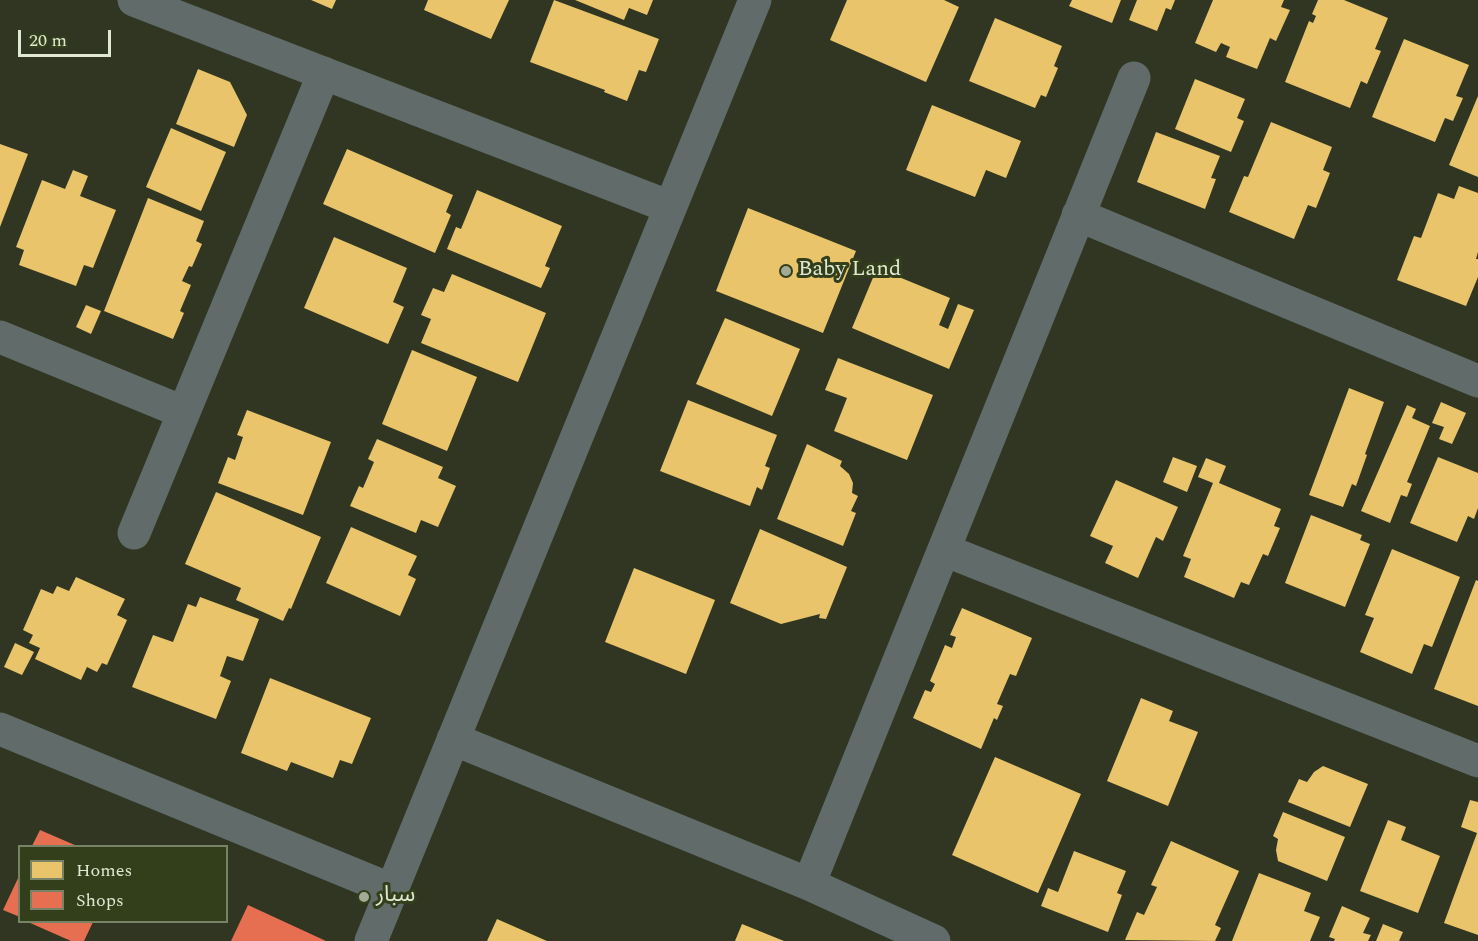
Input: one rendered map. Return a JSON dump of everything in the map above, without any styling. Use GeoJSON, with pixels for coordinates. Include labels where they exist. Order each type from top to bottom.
{"type":"FeatureCollection","features":[{"type":"Feature","properties":{"kind":"street"},"geometry":{"type":"LineString","coordinates":[[134,0],[670,207]]}},
{"type":"Feature","properties":{"kind":"street"},"geometry":{"type":"LineString","coordinates":[[371,941],[755,0]]}},
{"type":"Feature","properties":{"kind":"street"},"geometry":{"type":"LineString","coordinates":[[134,533],[324,73]]}},
{"type":"Feature","properties":{"kind":"street"},"geometry":{"type":"LineString","coordinates":[[809,884],[1134,78]]}},
{"type":"Feature","properties":{"kind":"street"},"geometry":{"type":"LineString","coordinates":[[1078,215],[1478,381]]}},
{"type":"Feature","properties":{"kind":"street"},"geometry":{"type":"LineString","coordinates":[[0,338],[183,412]]}},
{"type":"Feature","properties":{"kind":"street"},"geometry":{"type":"LineString","coordinates":[[944,550],[1478,760]]}},
{"type":"Feature","properties":{"kind":"street"},"geometry":{"type":"LineString","coordinates":[[0,729],[392,890]]}},
{"type":"Feature","properties":{"kind":"street"},"geometry":{"type":"LineString","coordinates":[[453,739],[809,884],[934,941]]}},
{"type":"Feature","properties":{"kind":"building: Homes"},"geometry":{"type":"Polygon","coordinates":[[[311,0],[336,0],[332,9],[311,0]]]}},
{"type":"Feature","properties":{"kind":"building: Homes"},"geometry":{"type":"Polygon","coordinates":[[[428,0],[509,0],[491,39],[424,10],[428,0]]]}},
{"type":"Feature","properties":{"kind":"building: Homes"},"geometry":{"type":"Polygon","coordinates":[[[554,0],[659,39],[646,72],[639,70],[627,101],[604,92],[605,90],[530,62],[554,0]]]}},
{"type":"Feature","properties":{"kind":"building: Homes"},"geometry":{"type":"Polygon","coordinates":[[[575,0],[653,0],[647,15],[629,8],[624,20],[575,0]]]}},
{"type":"Feature","properties":{"kind":"building: Homes"},"geometry":{"type":"Polygon","coordinates":[[[847,0],[944,0],[959,7],[926,82],[830,40],[847,0]]]}},
{"type":"Feature","properties":{"kind":"building: Homes"},"geometry":{"type":"Polygon","coordinates":[[[1072,0],[1121,0],[1112,23],[1069,6],[1072,0]]]}},
{"type":"Feature","properties":{"kind":"building: Homes"},"geometry":{"type":"Polygon","coordinates":[[[1137,0],[1175,0],[1171,10],[1166,8],[1157,31],[1129,20],[1137,0]]]}},
{"type":"Feature","properties":{"kind":"building: Homes"},"geometry":{"type":"Polygon","coordinates":[[[1213,0],[1284,0],[1281,7],[1290,10],[1276,41],[1270,38],[1257,69],[1226,57],[1230,47],[1221,43],[1216,52],[1195,43],[1213,0]]]}},
{"type":"Feature","properties":{"kind":"building: Homes"},"geometry":{"type":"Polygon","coordinates":[[[1318,0],[1344,0],[1388,18],[1375,49],[1381,51],[1367,84],[1361,81],[1350,108],[1285,82],[1309,21],[1313,23],[1316,16],[1312,14],[1318,0]]]}},
{"type":"Feature","properties":{"kind":"building: Homes"},"geometry":{"type":"Polygon","coordinates":[[[995,18],[1062,46],[1054,66],[1058,68],[1046,97],[1041,95],[1035,108],[969,81],[995,18]]]}},
{"type":"Feature","properties":{"kind":"building: Homes"},"geometry":{"type":"Polygon","coordinates":[[[1404,39],[1469,65],[1456,96],[1463,98],[1453,121],[1445,118],[1435,142],[1372,117],[1404,39]]]}},
{"type":"Feature","properties":{"kind":"building: Homes"},"geometry":{"type":"Polygon","coordinates":[[[198,69],[230,82],[247,115],[234,147],[176,124],[198,69]]]}},
{"type":"Feature","properties":{"kind":"building: Homes"},"geometry":{"type":"Polygon","coordinates":[[[1195,79],[1245,99],[1237,118],[1244,121],[1231,152],[1175,129],[1195,79]]]}},
{"type":"Feature","properties":{"kind":"building: Homes"},"geometry":{"type":"Polygon","coordinates":[[[1478,96],[1478,177],[1449,165],[1478,96]]]}},
{"type":"Feature","properties":{"kind":"building: Homes"},"geometry":{"type":"Polygon","coordinates":[[[932,105],[1021,141],[1006,178],[986,170],[975,197],[906,170],[932,105]]]}},
{"type":"Feature","properties":{"kind":"building: Homes"},"geometry":{"type":"Polygon","coordinates":[[[1271,122],[1332,147],[1323,170],[1330,173],[1316,208],[1308,205],[1294,239],[1229,212],[1244,176],[1248,177],[1271,122]]]}},
{"type":"Feature","properties":{"kind":"building: Homes"},"geometry":{"type":"Polygon","coordinates":[[[171,128],[226,152],[201,211],[146,187],[171,128]]]}},
{"type":"Feature","properties":{"kind":"building: Homes"},"geometry":{"type":"Polygon","coordinates":[[[1156,132],[1220,156],[1211,178],[1216,179],[1205,209],[1137,182],[1156,132]]]}},
{"type":"Feature","properties":{"kind":"building: Homes"},"geometry":{"type":"Polygon","coordinates":[[[0,144],[28,154],[0,227],[0,144]]]}},
{"type":"Feature","properties":{"kind":"building: Homes"},"geometry":{"type":"Polygon","coordinates":[[[347,149],[453,195],[446,212],[451,215],[435,253],[323,204],[347,149]]]}},
{"type":"Feature","properties":{"kind":"building: Homes"},"geometry":{"type":"Polygon","coordinates":[[[73,170],[88,176],[80,196],[116,210],[93,268],[84,265],[76,286],[19,265],[24,250],[16,247],[42,180],[65,189],[73,170]]]}},
{"type":"Feature","properties":{"kind":"building: Homes"},"geometry":{"type":"Polygon","coordinates":[[[1459,186],[1478,193],[1476,259],[1478,259],[1478,277],[1466,306],[1397,280],[1414,236],[1421,238],[1438,193],[1454,199],[1459,186]]]}},
{"type":"Feature","properties":{"kind":"building: Homes"},"geometry":{"type":"Polygon","coordinates":[[[477,190],[562,226],[545,266],[550,268],[541,288],[447,249],[456,227],[461,229],[477,190]]]}},
{"type":"Feature","properties":{"kind":"building: Homes"},"geometry":{"type":"Polygon","coordinates":[[[148,198],[204,221],[196,241],[202,244],[192,267],[189,266],[182,281],[191,285],[180,311],[184,313],[173,339],[104,311],[148,198]]]}},
{"type":"Feature","properties":{"kind":"building: Homes","name":"Baby Land"},"geometry":{"type":"Polygon","coordinates":[[[748,208],[856,251],[823,333],[716,291],[748,208]]]}},
{"type":"Feature","properties":{"kind":"building: Homes"},"geometry":{"type":"Polygon","coordinates":[[[334,237],[407,268],[393,302],[404,307],[388,344],[304,308],[334,237]]]}},
{"type":"Feature","properties":{"kind":"building: Homes"},"geometry":{"type":"Polygon","coordinates":[[[877,268],[950,298],[939,325],[948,329],[958,304],[974,310],[949,369],[852,328],[877,268]]]}},
{"type":"Feature","properties":{"kind":"building: Homes"},"geometry":{"type":"Polygon","coordinates":[[[452,274],[546,313],[518,382],[421,343],[431,319],[421,315],[433,288],[444,292],[452,274]]]}},
{"type":"Feature","properties":{"kind":"building: Homes"},"geometry":{"type":"Polygon","coordinates":[[[86,305],[101,311],[91,334],[76,327],[86,305]]]}},
{"type":"Feature","properties":{"kind":"building: Homes"},"geometry":{"type":"Polygon","coordinates":[[[725,318],[800,349],[772,416],[696,384],[725,318]]]}},
{"type":"Feature","properties":{"kind":"building: Homes"},"geometry":{"type":"Polygon","coordinates":[[[412,350],[477,377],[447,451],[382,424],[412,350]]]}},
{"type":"Feature","properties":{"kind":"building: Homes"},"geometry":{"type":"Polygon","coordinates":[[[838,358],[933,395],[907,460],[834,431],[847,398],[825,390],[838,358]]]}},
{"type":"Feature","properties":{"kind":"building: Homes"},"geometry":{"type":"Polygon","coordinates":[[[1349,388],[1384,402],[1356,486],[1352,484],[1343,507],[1309,495],[1349,388]]]}},
{"type":"Feature","properties":{"kind":"building: Homes"},"geometry":{"type":"Polygon","coordinates":[[[688,400],[777,435],[765,466],[770,468],[762,490],[757,487],[750,506],[660,471],[688,400]]]}},
{"type":"Feature","properties":{"kind":"building: Homes"},"geometry":{"type":"Polygon","coordinates":[[[1441,402],[1466,413],[1452,444],[1439,439],[1444,427],[1432,423],[1441,402]]]}},
{"type":"Feature","properties":{"kind":"building: Homes"},"geometry":{"type":"Polygon","coordinates":[[[1407,405],[1416,409],[1412,418],[1430,426],[1407,482],[1412,484],[1407,497],[1401,495],[1390,523],[1361,511],[1407,405]]]}},
{"type":"Feature","properties":{"kind":"building: Homes"},"geometry":{"type":"Polygon","coordinates":[[[247,410],[331,442],[303,515],[218,483],[228,457],[235,460],[243,437],[237,435],[247,410]]]}},
{"type":"Feature","properties":{"kind":"building: Homes"},"geometry":{"type":"Polygon","coordinates":[[[377,439],[443,467],[438,478],[456,486],[438,527],[421,520],[416,533],[350,506],[359,486],[363,488],[374,462],[368,459],[377,439]]]}},
{"type":"Feature","properties":{"kind":"building: Homes"},"geometry":{"type":"Polygon","coordinates":[[[807,444],[842,461],[840,466],[849,474],[853,483],[852,493],[858,496],[851,511],[856,513],[843,546],[777,519],[807,444]]]}},
{"type":"Feature","properties":{"kind":"building: Homes"},"geometry":{"type":"Polygon","coordinates":[[[1173,457],[1197,466],[1187,492],[1163,482],[1173,457]]]}},
{"type":"Feature","properties":{"kind":"building: Homes"},"geometry":{"type":"Polygon","coordinates":[[[1438,457],[1478,473],[1478,508],[1474,519],[1468,516],[1457,542],[1410,523],[1438,457]]]}},
{"type":"Feature","properties":{"kind":"building: Homes"},"geometry":{"type":"Polygon","coordinates":[[[1206,458],[1226,466],[1219,483],[1281,509],[1274,526],[1280,528],[1268,556],[1263,554],[1249,585],[1241,582],[1234,598],[1184,577],[1191,559],[1183,556],[1213,483],[1198,477],[1206,458]]]}},
{"type":"Feature","properties":{"kind":"building: Homes"},"geometry":{"type":"Polygon","coordinates":[[[1116,480],[1178,507],[1163,541],[1156,537],[1138,578],[1105,563],[1113,546],[1090,536],[1116,480]]]}},
{"type":"Feature","properties":{"kind":"building: Homes"},"geometry":{"type":"Polygon","coordinates":[[[216,492],[321,537],[291,609],[289,608],[283,621],[236,600],[241,588],[185,564],[216,492]]]}},
{"type":"Feature","properties":{"kind":"building: Homes"},"geometry":{"type":"Polygon","coordinates":[[[1311,515],[1362,535],[1360,540],[1370,544],[1345,607],[1285,583],[1311,515]]]}},
{"type":"Feature","properties":{"kind":"building: Homes"},"geometry":{"type":"Polygon","coordinates":[[[351,527],[417,556],[408,575],[416,579],[400,616],[326,583],[351,527]]]}},
{"type":"Feature","properties":{"kind":"building: Homes"},"geometry":{"type":"Polygon","coordinates":[[[760,529],[847,567],[826,619],[819,618],[820,614],[781,624],[730,603],[760,529]]]}},
{"type":"Feature","properties":{"kind":"building: Homes"},"geometry":{"type":"Polygon","coordinates":[[[1392,549],[1460,577],[1432,647],[1424,644],[1412,674],[1360,652],[1374,618],[1365,615],[1392,549]]]}},
{"type":"Feature","properties":{"kind":"building: Homes"},"geometry":{"type":"Polygon","coordinates":[[[634,568],[715,600],[686,674],[605,642],[634,568]]]}},
{"type":"Feature","properties":{"kind":"building: Homes"},"geometry":{"type":"Polygon","coordinates":[[[76,577],[125,599],[117,615],[127,620],[107,665],[102,663],[97,672],[87,667],[81,680],[35,659],[40,648],[29,643],[33,635],[23,630],[41,589],[53,594],[57,586],[69,591],[76,577]]]}},
{"type":"Feature","properties":{"kind":"building: Homes"},"geometry":{"type":"Polygon","coordinates":[[[1476,580],[1478,581],[1478,706],[1434,689],[1476,580]]]}},
{"type":"Feature","properties":{"kind":"building: Homes"},"geometry":{"type":"Polygon","coordinates":[[[200,597],[259,619],[243,661],[227,656],[220,676],[231,681],[216,719],[132,687],[153,635],[173,642],[188,604],[196,607],[200,597]]]}},
{"type":"Feature","properties":{"kind":"building: Homes"},"geometry":{"type":"Polygon","coordinates":[[[962,608],[1032,638],[1016,676],[1010,674],[997,704],[1003,706],[997,720],[994,718],[981,749],[913,718],[925,690],[931,692],[935,684],[930,681],[945,645],[952,648],[956,637],[950,635],[962,608]]]}},
{"type":"Feature","properties":{"kind":"building: Homes"},"geometry":{"type":"Polygon","coordinates":[[[15,643],[34,652],[22,675],[4,667],[15,643]]]}},
{"type":"Feature","properties":{"kind":"building: Homes"},"geometry":{"type":"Polygon","coordinates":[[[270,678],[371,718],[352,764],[340,760],[333,778],[291,762],[287,771],[241,753],[270,678]]]}},
{"type":"Feature","properties":{"kind":"building: Homes"},"geometry":{"type":"Polygon","coordinates":[[[1141,698],[1173,711],[1169,721],[1198,732],[1168,806],[1107,781],[1141,698]]]}},
{"type":"Feature","properties":{"kind":"building: Homes"},"geometry":{"type":"Polygon","coordinates":[[[995,757],[1081,794],[1038,893],[952,855],[995,757]]]}},
{"type":"Feature","properties":{"kind":"building: Homes"},"geometry":{"type":"Polygon","coordinates":[[[1323,766],[1368,784],[1350,827],[1288,802],[1299,779],[1307,782],[1314,772],[1323,766]]]}},
{"type":"Feature","properties":{"kind":"building: Homes"},"geometry":{"type":"Polygon","coordinates":[[[1470,800],[1478,802],[1478,935],[1444,923],[1477,833],[1461,827],[1470,800]]]}},
{"type":"Feature","properties":{"kind":"building: Homes"},"geometry":{"type":"Polygon","coordinates":[[[1283,812],[1345,837],[1327,881],[1278,861],[1276,850],[1278,839],[1273,836],[1283,812]]]}},
{"type":"Feature","properties":{"kind":"building: Homes"},"geometry":{"type":"Polygon","coordinates":[[[1388,820],[1406,827],[1401,840],[1440,856],[1418,913],[1360,891],[1388,820]]]}},
{"type":"Feature","properties":{"kind":"building: Homes"},"geometry":{"type":"Polygon","coordinates":[[[1171,841],[1239,871],[1215,925],[1221,928],[1215,941],[1125,940],[1137,912],[1144,915],[1157,887],[1151,885],[1171,841]]]}},
{"type":"Feature","properties":{"kind":"building: Homes"},"geometry":{"type":"Polygon","coordinates":[[[1074,851],[1126,871],[1117,893],[1122,895],[1108,932],[1041,906],[1048,888],[1058,892],[1074,851]]]}},
{"type":"Feature","properties":{"kind":"building: Homes"},"geometry":{"type":"Polygon","coordinates":[[[1259,873],[1311,893],[1304,911],[1320,917],[1310,941],[1232,941],[1259,873]]]}},
{"type":"Feature","properties":{"kind":"building: Homes"},"geometry":{"type":"Polygon","coordinates":[[[1342,906],[1370,918],[1363,933],[1371,935],[1368,941],[1334,941],[1335,939],[1329,937],[1342,906]]]}},
{"type":"Feature","properties":{"kind":"building: Homes"},"geometry":{"type":"Polygon","coordinates":[[[497,919],[547,941],[487,941],[497,919]]]}},
{"type":"Feature","properties":{"kind":"building: Homes"},"geometry":{"type":"Polygon","coordinates":[[[742,924],[784,941],[735,941],[742,924]]]}},
{"type":"Feature","properties":{"kind":"building: Homes"},"geometry":{"type":"Polygon","coordinates":[[[1383,924],[1403,932],[1399,941],[1376,941],[1383,924]]]}},
{"type":"Feature","properties":{"kind":"building: Shops"},"geometry":{"type":"Polygon","coordinates":[[[40,830],[75,845],[32,845],[40,830]]]}},
{"type":"Feature","properties":{"kind":"building: Shops"},"geometry":{"type":"Polygon","coordinates":[[[18,878],[18,916],[3,910],[18,878]]]}},
{"type":"Feature","properties":{"kind":"building: Shops"},"geometry":{"type":"Polygon","coordinates":[[[248,905],[326,941],[231,941],[248,905]]]}},
{"type":"Feature","properties":{"kind":"building: Shops"},"geometry":{"type":"Polygon","coordinates":[[[30,923],[93,923],[84,941],[71,941],[30,923]]]}},
{"type":"Feature","properties":{"kind":"place","name":"Baby Land"},"geometry":{"type":"Point","coordinates":[786,271]}},
{"type":"Feature","properties":{"kind":"place","name":"سبار"},"geometry":{"type":"Point","coordinates":[364,897]}}]}
